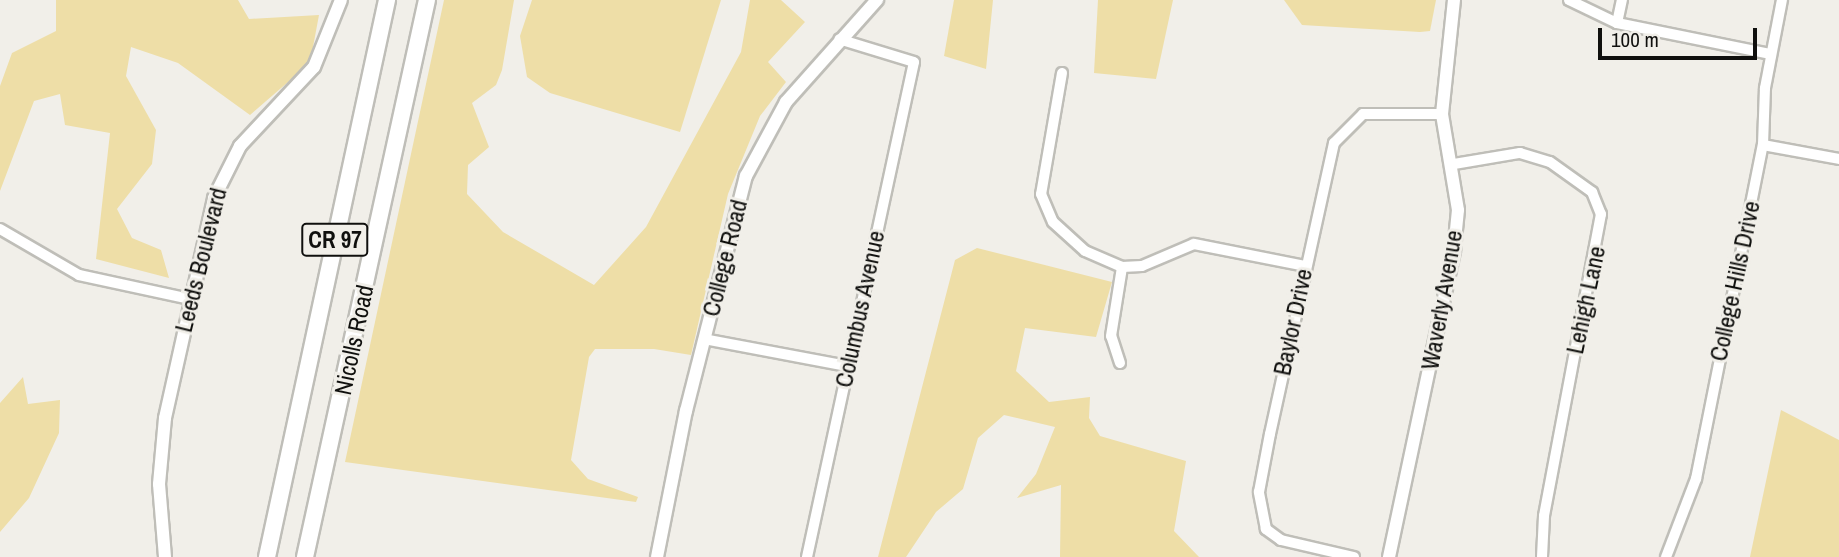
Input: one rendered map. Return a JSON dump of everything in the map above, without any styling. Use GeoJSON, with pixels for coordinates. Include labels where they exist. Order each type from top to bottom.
{"type":"FeatureCollection","features":[{"type":"Feature","properties":{"kind":"highway","name":"Nicolls Road"},"geometry":{"type":"LineString","coordinates":[[269,550],[387,0]]}},
{"type":"Feature","properties":{"kind":"highway","name":"Nicolls Road"},"geometry":{"type":"LineString","coordinates":[[305,557],[344,391],[427,0]]}},
{"type":"Feature","properties":{"kind":"highway"},"geometry":{"type":"LineString","coordinates":[[314,557],[344,391]]}},
{"type":"Feature","properties":{"kind":"highway"},"geometry":{"type":"LineString","coordinates":[[260,557],[269,550]]}},
{"type":"Feature","properties":{"kind":"street","name":"College Road"},"geometry":{"type":"LineString","coordinates":[[657,557],[704,339],[761,144],[839,39],[877,0]]}},
{"type":"Feature","properties":{"kind":"street","name":"Waverly Avenue"},"geometry":{"type":"LineString","coordinates":[[1389,557],[1454,250],[1454,164],[1442,114],[1454,0]]}},
{"type":"Feature","properties":{"kind":"street"},"geometry":{"type":"LineString","coordinates":[[1569,0],[1618,23],[1771,54]]}},
{"type":"Feature","properties":{"kind":"street"},"geometry":{"type":"LineString","coordinates":[[1618,23],[1622,0]]}},
{"type":"Feature","properties":{"kind":"street","name":"College Hills Drive"},"geometry":{"type":"LineString","coordinates":[[1672,556],[1696,479],[1763,145],[1771,54],[1782,0]]}},
{"type":"Feature","properties":{"kind":"street","name":"Leeds Boulevard"},"geometry":{"type":"LineString","coordinates":[[164,557],[162,438],[190,299],[224,172],[310,73],[341,1]]}},
{"type":"Feature","properties":{"kind":"street","name":"Columbus Avenue"},"geometry":{"type":"LineString","coordinates":[[807,557],[914,62],[839,39]]}},
{"type":"Feature","properties":{"kind":"street"},"geometry":{"type":"LineString","coordinates":[[1062,73],[1040,172],[1044,205],[1085,251],[1122,267],[1150,265],[1194,244],[1305,266]]}},
{"type":"Feature","properties":{"kind":"street","name":"Baylor Drive"},"geometry":{"type":"LineString","coordinates":[[1354,557],[1281,540],[1261,517],[1259,492],[1327,162],[1345,126],[1363,114],[1442,114]]}},
{"type":"Feature","properties":{"kind":"street"},"geometry":{"type":"LineString","coordinates":[[1763,145],[1839,159]]}},
{"type":"Feature","properties":{"kind":"street","name":"Lehigh Lane"},"geometry":{"type":"LineString","coordinates":[[1454,164],[1520,153],[1550,162],[1592,192],[1601,214],[1544,516],[1542,557]]}},
{"type":"Feature","properties":{"kind":"street"},"geometry":{"type":"LineString","coordinates":[[0,229],[79,275],[190,299]]}},
{"type":"Feature","properties":{"kind":"street"},"geometry":{"type":"LineString","coordinates":[[1120,363],[1111,336],[1122,267]]}},
{"type":"Feature","properties":{"kind":"street"},"geometry":{"type":"LineString","coordinates":[[704,339],[848,366]]}},
{"type":"Feature","properties":{"kind":"shaded area"},"geometry":{"type":"Polygon","coordinates":[[[56,0],[238,0],[249,19],[319,15],[310,63],[250,115],[178,63],[131,47],[126,76],[156,130],[152,164],[117,209],[132,238],[161,250],[169,278],[96,259],[110,133],[65,125],[60,94],[34,101],[0,191],[0,86],[12,53],[56,31],[56,0]]]}},
{"type":"Feature","properties":{"kind":"shaded area"},"geometry":{"type":"Polygon","coordinates":[[[444,0],[514,0],[502,70],[496,85],[472,103],[489,147],[468,165],[467,194],[503,232],[594,285],[646,227],[741,52],[750,0],[781,0],[805,22],[768,62],[786,82],[760,116],[728,194],[691,355],[654,349],[595,349],[589,357],[571,460],[588,479],[638,497],[636,502],[345,462],[444,0]]]}},
{"type":"Feature","properties":{"kind":"shaded area"},"geometry":{"type":"Polygon","coordinates":[[[532,0],[721,0],[680,132],[550,93],[527,77],[520,36],[532,0]]]}},
{"type":"Feature","properties":{"kind":"shaded area"},"geometry":{"type":"Polygon","coordinates":[[[954,0],[993,0],[986,69],[944,56],[954,0]]]}},
{"type":"Feature","properties":{"kind":"shaded area"},"geometry":{"type":"Polygon","coordinates":[[[1098,0],[1173,0],[1156,79],[1094,73],[1098,0]]]}},
{"type":"Feature","properties":{"kind":"shaded area"},"geometry":{"type":"Polygon","coordinates":[[[1284,0],[1436,0],[1430,31],[1420,32],[1302,25],[1284,0]]]}},
{"type":"Feature","properties":{"kind":"shaded area"},"geometry":{"type":"Polygon","coordinates":[[[977,248],[1112,282],[1096,337],[1025,328],[1016,371],[1049,402],[1090,397],[1089,418],[1100,436],[1186,461],[1174,531],[1199,557],[1060,557],[1061,485],[1017,498],[1036,474],[1055,427],[1004,415],[978,438],[963,489],[936,512],[906,557],[878,557],[955,260],[977,248]]]}},
{"type":"Feature","properties":{"kind":"shaded area"},"geometry":{"type":"Polygon","coordinates":[[[23,377],[28,404],[60,400],[59,433],[29,498],[0,532],[0,403],[23,377]]]}},
{"type":"Feature","properties":{"kind":"shaded area"},"geometry":{"type":"Polygon","coordinates":[[[1781,410],[1839,440],[1839,557],[1750,557],[1781,410]]]}}]}
